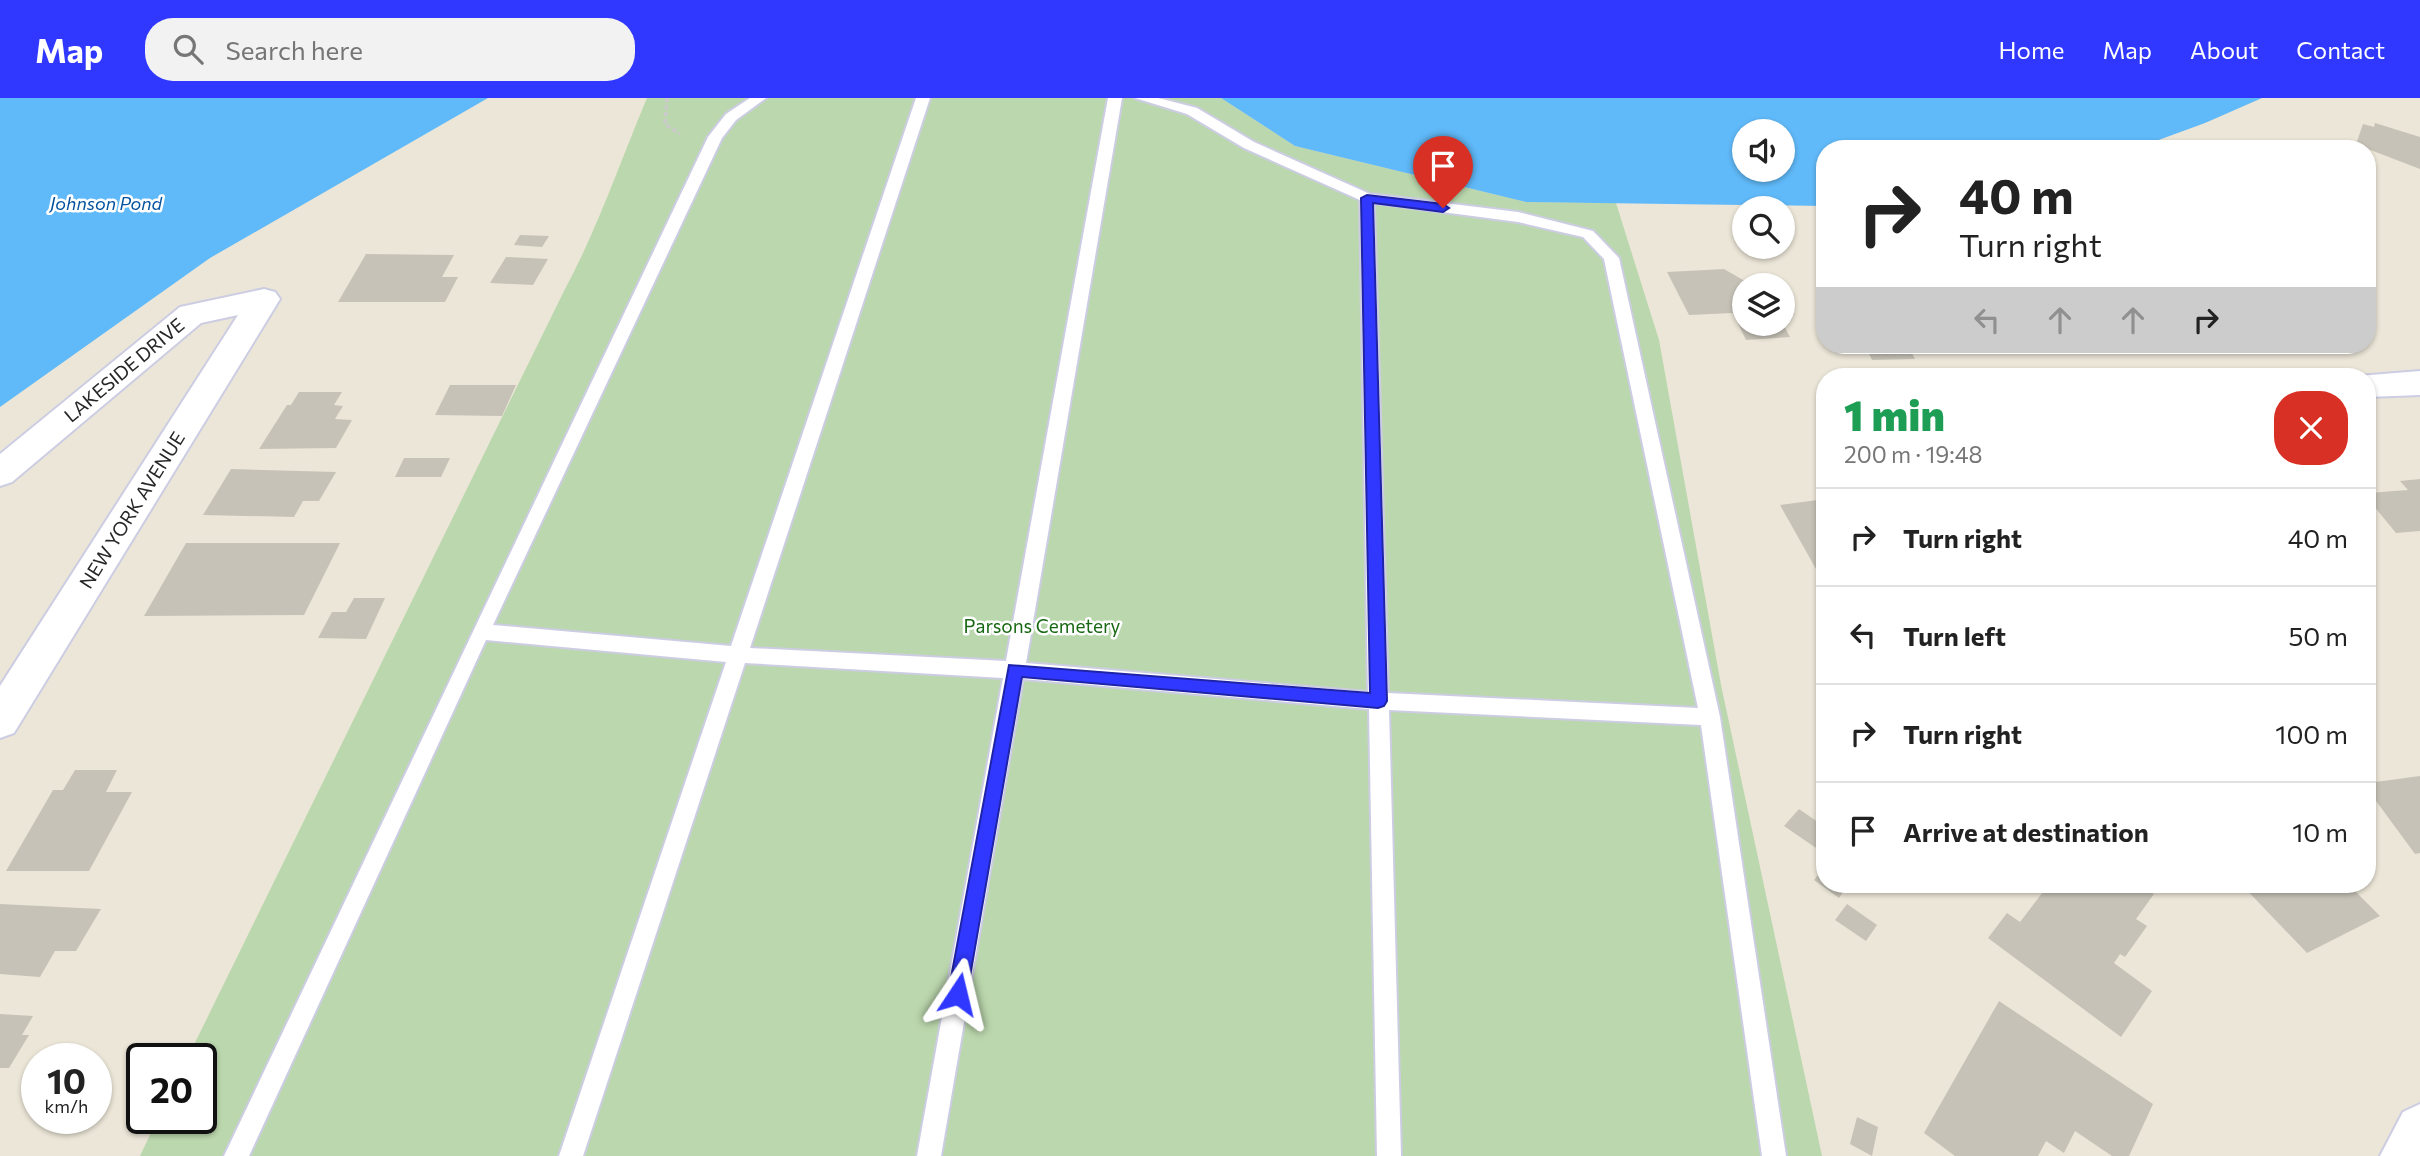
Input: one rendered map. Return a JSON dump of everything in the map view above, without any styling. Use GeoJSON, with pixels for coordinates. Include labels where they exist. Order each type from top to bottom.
{"type":"FeatureCollection","features":[{"type":"Feature","properties":{"kind":"street","name":"LAKESIDE DRIVE"},"geometry":{"type":"LineString","coordinates":[[0,473],[191,315],[264,299]]}},
{"type":"Feature","properties":{"kind":"street","name":"NEW YORK AVENUE"},"geometry":{"type":"LineString","coordinates":[[0,721],[264,299]]}},
{"type":"Feature","properties":{"kind":"street"},"geometry":{"type":"LineString","coordinates":[[2376,385],[2420,383]]}},
{"type":"Feature","properties":{"kind":"street"},"geometry":{"type":"LineString","coordinates":[[2405,1156],[2420,1129]]}},
{"type":"Feature","properties":{"kind":"lane"},"geometry":{"type":"LineString","coordinates":[[236,1156],[715,137],[731,117],[759,98]]}},
{"type":"Feature","properties":{"kind":"lane"},"geometry":{"type":"LineString","coordinates":[[571,1156],[923,98]]}},
{"type":"Feature","properties":{"kind":"lane"},"geometry":{"type":"LineString","coordinates":[[929,1156],[1115,98]]}},
{"type":"Feature","properties":{"kind":"lane"},"geometry":{"type":"LineString","coordinates":[[1142,98],[1192,111],[1249,145],[1367,198],[1518,217],[1588,234],[1611,258],[1710,717],[1774,1156]]}},
{"type":"Feature","properties":{"kind":"lane"},"geometry":{"type":"LineString","coordinates":[[1367,198],[1389,1156]]}},
{"type":"Feature","properties":{"kind":"lane"},"geometry":{"type":"LineString","coordinates":[[480,632],[737,655],[1015,670],[1378,701],[1710,717]]}},
{"type":"Feature","properties":{"kind":"green space","name":"Parsons Cemetery"},"geometry":{"type":"Polygon","coordinates":[[[647,98],[1221,98],[1295,146],[1526,202],[1616,203],[1659,340],[1721,685],[1822,1156],[140,1156],[150,1134],[217,1134],[217,1043],[195,1043],[598,219],[647,98]]]}},
{"type":"Feature","properties":{"kind":"water","name":"Johnson Pond"},"geometry":{"type":"Polygon","coordinates":[[[0,98],[488,98],[210,258],[0,407],[0,98]]]}},
{"type":"Feature","properties":{"kind":"water"},"geometry":{"type":"Polygon","coordinates":[[[1221,98],[2262,98],[2159,140],[1816,140],[1816,206],[1795,206],[1795,196],[1732,196],[1732,205],[1526,202],[1295,146],[1221,98]]]}},
{"type":"Feature","properties":{"kind":"building"},"geometry":{"type":"Polygon","coordinates":[[[2375,123],[2420,137],[2420,169],[2376,152],[2376,140],[2357,140],[2363,124],[2374,127],[2375,123]]]}},
{"type":"Feature","properties":{"kind":"building"},"geometry":{"type":"Polygon","coordinates":[[[520,235],[549,236],[542,247],[514,245],[520,235]]]}},
{"type":"Feature","properties":{"kind":"building"},"geometry":{"type":"Polygon","coordinates":[[[366,254],[454,255],[442,277],[458,277],[445,302],[338,302],[366,254]]]}},
{"type":"Feature","properties":{"kind":"building"},"geometry":{"type":"Polygon","coordinates":[[[506,257],[548,259],[533,285],[490,283],[506,257]]]}},
{"type":"Feature","properties":{"kind":"building"},"geometry":{"type":"Polygon","coordinates":[[[1724,269],[1732,274],[1732,313],[1689,315],[1667,272],[1724,269]]]}},
{"type":"Feature","properties":{"kind":"building"},"geometry":{"type":"Polygon","coordinates":[[[1744,336],[1790,337],[1746,340],[1744,336]]]}},
{"type":"Feature","properties":{"kind":"building"},"geometry":{"type":"Polygon","coordinates":[[[1869,354],[1912,354],[1915,359],[1872,360],[1869,354]]]}},
{"type":"Feature","properties":{"kind":"building"},"geometry":{"type":"Polygon","coordinates":[[[450,385],[516,385],[502,416],[435,415],[450,385]]]}},
{"type":"Feature","properties":{"kind":"building"},"geometry":{"type":"Polygon","coordinates":[[[299,392],[342,392],[334,405],[343,406],[335,419],[352,420],[336,448],[259,449],[287,405],[291,405],[299,392]]]}},
{"type":"Feature","properties":{"kind":"building"},"geometry":{"type":"Polygon","coordinates":[[[404,458],[450,458],[441,477],[395,477],[404,458]]]}},
{"type":"Feature","properties":{"kind":"building"},"geometry":{"type":"Polygon","coordinates":[[[231,469],[336,472],[319,501],[303,501],[294,517],[203,515],[231,469]]]}},
{"type":"Feature","properties":{"kind":"building"},"geometry":{"type":"Polygon","coordinates":[[[2420,479],[2420,531],[2396,533],[2376,509],[2376,492],[2408,490],[2400,481],[2420,479]]]}},
{"type":"Feature","properties":{"kind":"building"},"geometry":{"type":"Polygon","coordinates":[[[1816,500],[1816,569],[1780,505],[1816,500]]]}},
{"type":"Feature","properties":{"kind":"building"},"geometry":{"type":"Polygon","coordinates":[[[186,543],[340,543],[304,615],[144,616],[186,543]]]}},
{"type":"Feature","properties":{"kind":"building"},"geometry":{"type":"Polygon","coordinates":[[[354,598],[385,598],[366,639],[318,638],[332,612],[346,612],[354,598]]]}},
{"type":"Feature","properties":{"kind":"building"},"geometry":{"type":"Polygon","coordinates":[[[75,770],[117,770],[106,792],[132,792],[89,871],[6,871],[53,790],[63,790],[75,770]]]}},
{"type":"Feature","properties":{"kind":"building"},"geometry":{"type":"Polygon","coordinates":[[[2420,776],[2420,853],[2415,854],[2376,801],[2376,782],[2420,776]]]}},
{"type":"Feature","properties":{"kind":"building"},"geometry":{"type":"Polygon","coordinates":[[[1799,809],[1816,821],[1816,848],[1784,826],[1799,809]]]}},
{"type":"Feature","properties":{"kind":"building"},"geometry":{"type":"Polygon","coordinates":[[[2042,893],[2154,894],[2136,919],[2147,926],[2125,957],[2120,954],[2114,963],[2152,991],[2121,1037],[1988,938],[2007,913],[2020,922],[2042,893]]]}},
{"type":"Feature","properties":{"kind":"building"},"geometry":{"type":"Polygon","coordinates":[[[2250,893],[2357,893],[2380,916],[2307,953],[2250,893]]]}},
{"type":"Feature","properties":{"kind":"building"},"geometry":{"type":"Polygon","coordinates":[[[0,904],[101,909],[76,951],[55,951],[40,977],[0,974],[0,904]]]}},
{"type":"Feature","properties":{"kind":"building"},"geometry":{"type":"Polygon","coordinates":[[[1847,904],[1877,925],[1866,941],[1835,920],[1847,904]]]}},
{"type":"Feature","properties":{"kind":"building"},"geometry":{"type":"Polygon","coordinates":[[[1999,1001],[2153,1104],[2129,1156],[2112,1156],[2075,1131],[2064,1153],[2046,1141],[2038,1156],[1955,1156],[1924,1133],[1999,1001]]]}},
{"type":"Feature","properties":{"kind":"building"},"geometry":{"type":"Polygon","coordinates":[[[0,1014],[33,1016],[22,1035],[29,1035],[24,1043],[21,1043],[21,1048],[9,1068],[0,1068],[0,1014]]]}},
{"type":"Feature","properties":{"kind":"building"},"geometry":{"type":"Polygon","coordinates":[[[1857,1117],[1878,1127],[1872,1156],[1850,1144],[1857,1117]]]}},
{"type":"Feature","properties":{"kind":"route"},"geometry":{"type":"LineString","coordinates":[[958,994],[1015,670],[1378,701],[1367,198],[1443,208]]}}]}
